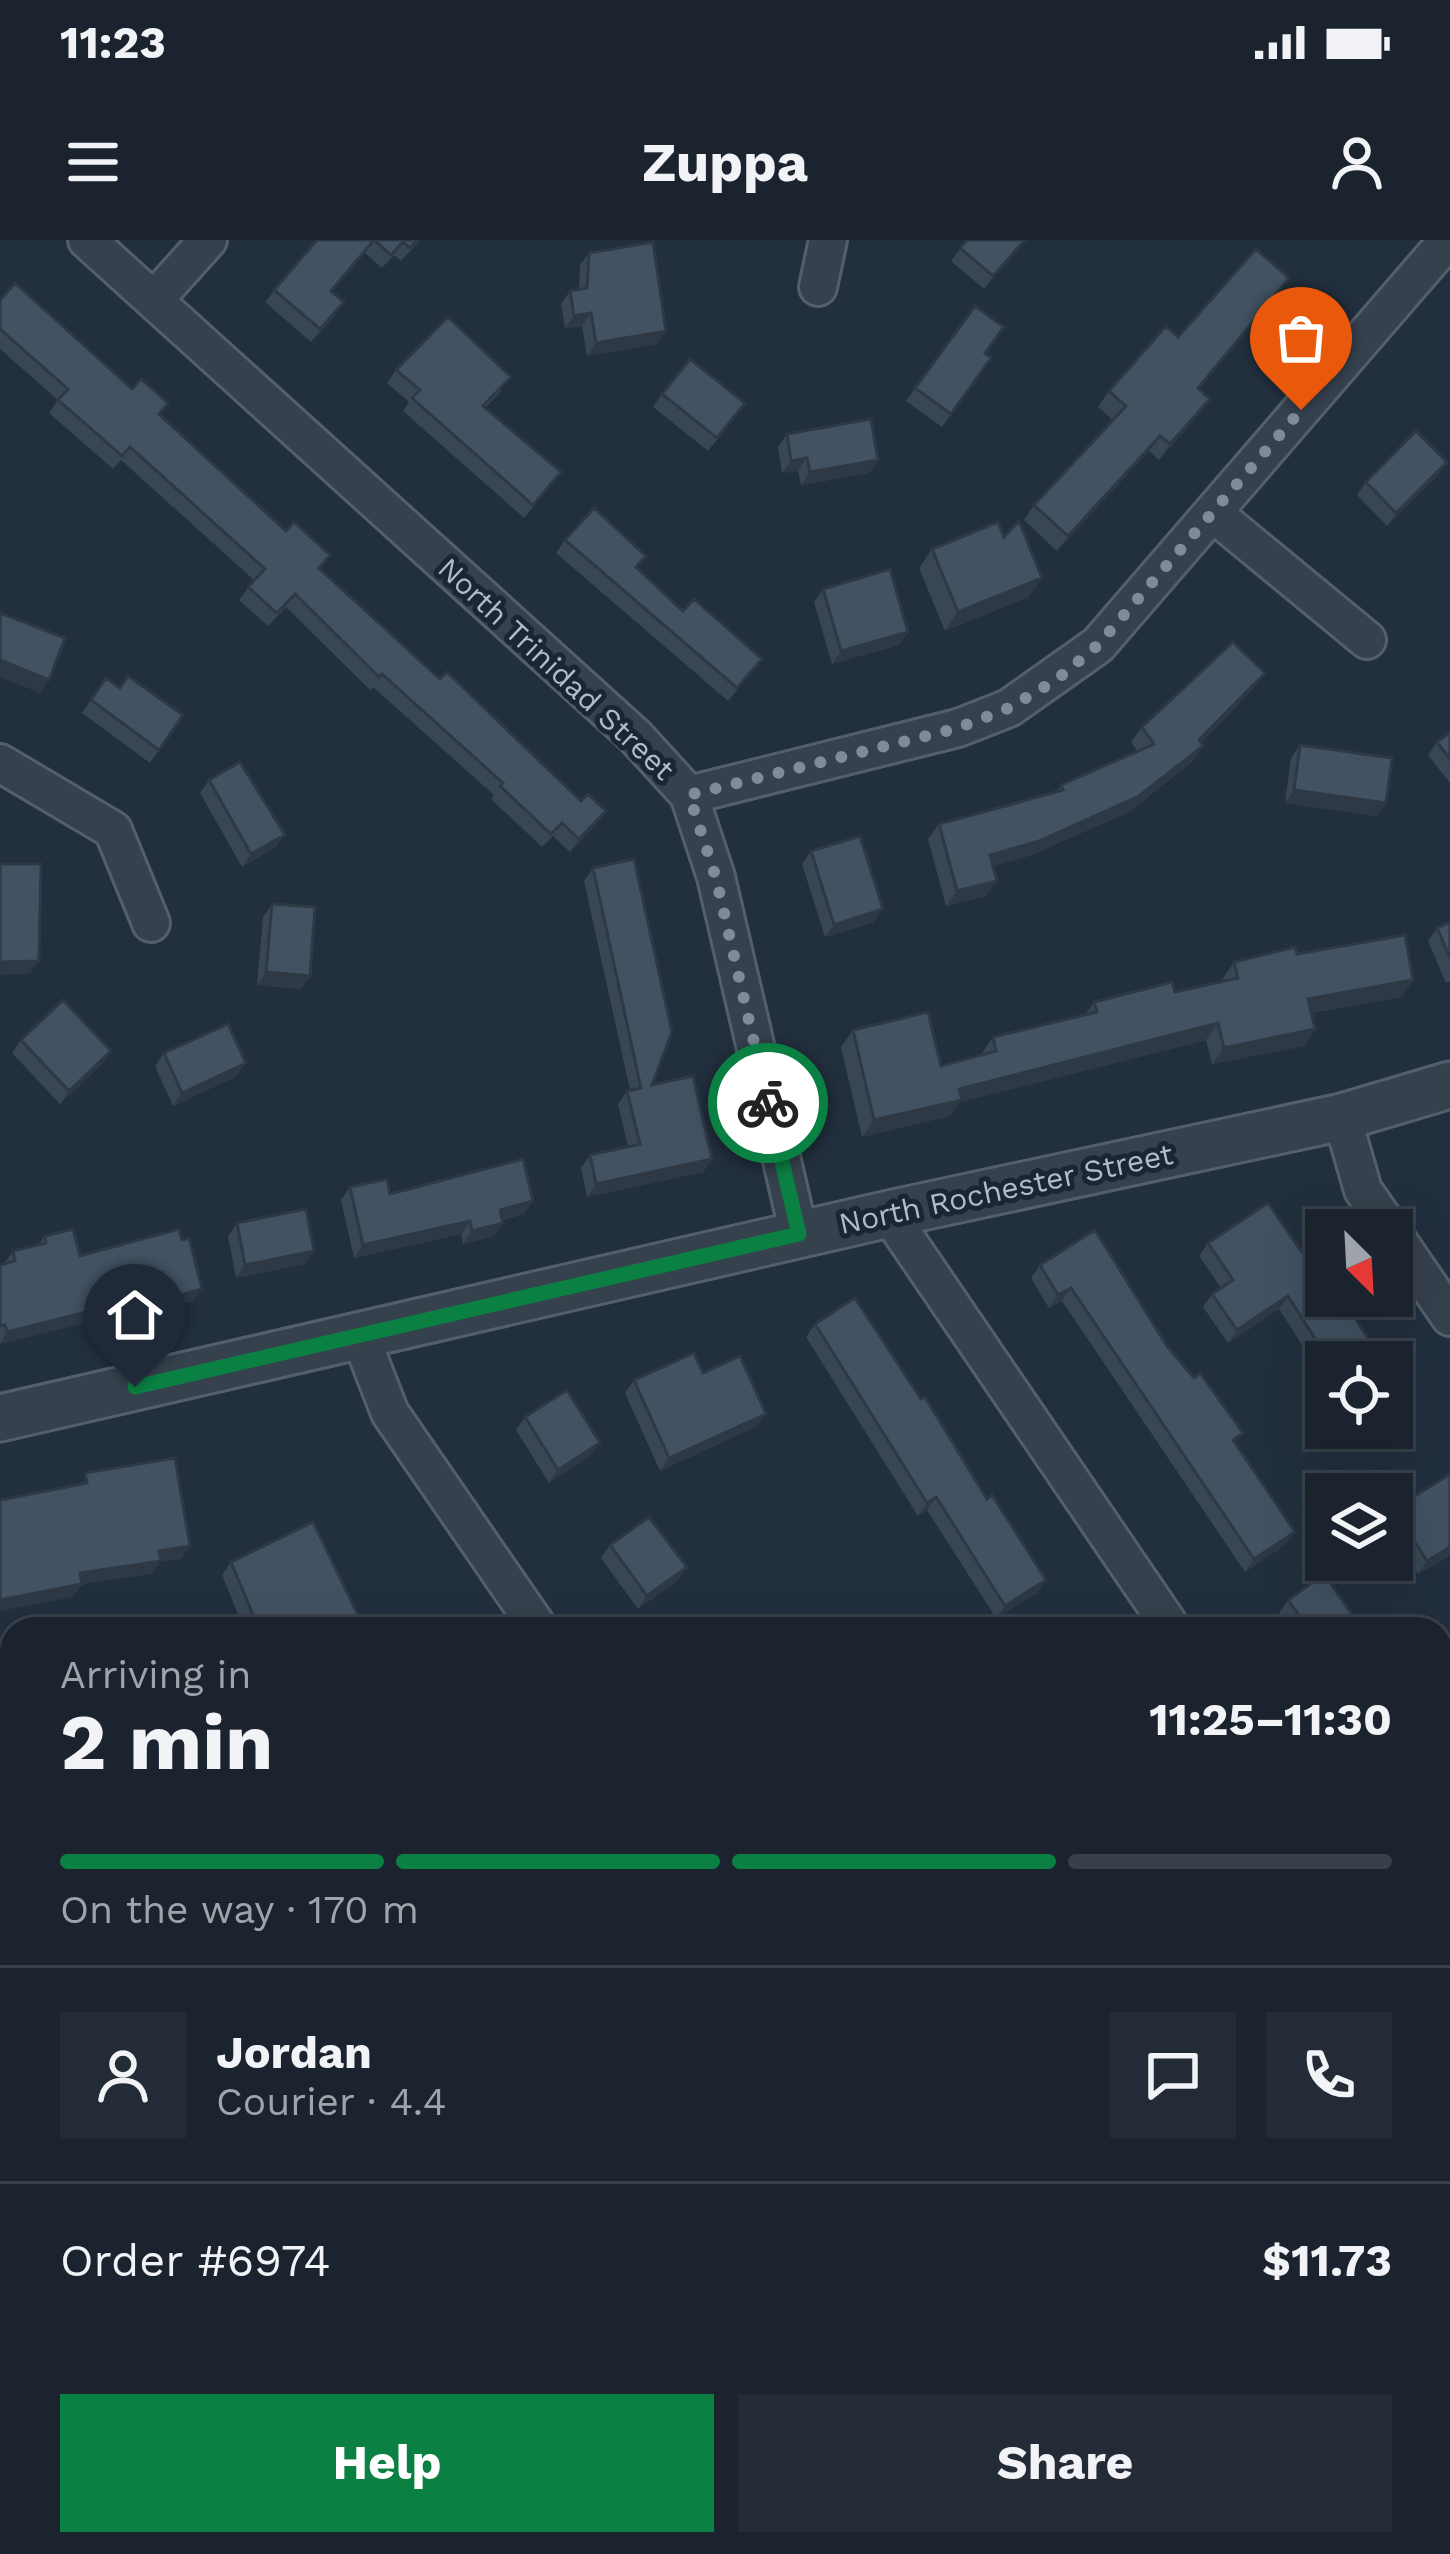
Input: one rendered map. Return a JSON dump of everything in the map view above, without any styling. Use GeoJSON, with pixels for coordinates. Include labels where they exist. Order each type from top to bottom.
{"type":"FeatureCollection","features":[{"type":"Feature","properties":{"kind":"street","name":"North Trinidad Street"},"geometry":{"type":"LineString","coordinates":[[87,240],[635,736],[689,795],[716,878],[799,1234]]}},
{"type":"Feature","properties":{"kind":"street"},"geometry":{"type":"LineString","coordinates":[[154,300],[208,240]]}},
{"type":"Feature","properties":{"kind":"street"},"geometry":{"type":"LineString","coordinates":[[818,287],[829,240]]}},
{"type":"Feature","properties":{"kind":"street"},"geometry":{"type":"LineString","coordinates":[[689,795],[958,728],[1009,708],[1098,645],[1448,240]]}},
{"type":"Feature","properties":{"kind":"street"},"geometry":{"type":"LineString","coordinates":[[1213,513],[1367,640]]}},
{"type":"Feature","properties":{"kind":"street"},"geometry":{"type":"LineString","coordinates":[[0,763],[113,830],[152,923]]}},
{"type":"Feature","properties":{"kind":"street","name":"North Rochester Street"},"geometry":{"type":"LineString","coordinates":[[0,1418],[799,1234],[1342,1117],[1450,1085]]}},
{"type":"Feature","properties":{"kind":"street"},"geometry":{"type":"LineString","coordinates":[[1342,1117],[1364,1190],[1377,1209]]}},
{"type":"Feature","properties":{"kind":"street"},"geometry":{"type":"LineString","coordinates":[[889,1214],[1164,1617]]}},
{"type":"Feature","properties":{"kind":"street"},"geometry":{"type":"LineString","coordinates":[[1413,1263],[1450,1317]]}},
{"type":"Feature","properties":{"kind":"street"},"geometry":{"type":"LineString","coordinates":[[360,1336],[389,1413],[531,1617]]}},
{"type":"Feature","properties":{"kind":"building"},"geometry":{"type":"Polygon","coordinates":[[[317,240],[374,240],[331,291],[344,302],[320,329],[274,290],[317,240]]]}},
{"type":"Feature","properties":{"kind":"building"},"geometry":{"type":"Polygon","coordinates":[[[374,240],[417,240],[410,248],[403,242],[391,255],[374,240]]]}},
{"type":"Feature","properties":{"kind":"building"},"geometry":{"type":"Polygon","coordinates":[[[967,240],[1025,240],[993,276],[960,248],[967,240]]]}},
{"type":"Feature","properties":{"kind":"building"},"geometry":{"type":"Polygon","coordinates":[[[653,242],[666,331],[596,343],[591,313],[574,316],[570,291],[587,288],[589,253],[653,242]]]}},
{"type":"Feature","properties":{"kind":"building"},"geometry":{"type":"Polygon","coordinates":[[[1256,249],[1289,278],[1198,388],[1210,399],[1170,444],[1160,436],[1068,536],[1034,505],[1126,406],[1109,391],[1166,326],[1178,337],[1256,249]]]}},
{"type":"Feature","properties":{"kind":"building"},"geometry":{"type":"Polygon","coordinates":[[[15,283],[132,389],[141,379],[168,403],[159,414],[286,531],[294,522],[330,555],[319,568],[440,679],[447,672],[581,801],[588,794],[606,811],[579,839],[562,823],[551,834],[500,786],[503,783],[382,674],[379,677],[295,594],[277,613],[248,587],[265,569],[130,447],[122,456],[58,400],[68,389],[0,329],[0,300],[15,283]]]}},
{"type":"Feature","properties":{"kind":"building"},"geometry":{"type":"Polygon","coordinates":[[[975,306],[1004,327],[985,353],[991,358],[951,414],[915,388],[975,306]]]}},
{"type":"Feature","properties":{"kind":"building"},"geometry":{"type":"Polygon","coordinates":[[[448,317],[511,377],[483,406],[561,472],[533,505],[412,398],[420,390],[396,370],[448,317]]]}},
{"type":"Feature","properties":{"kind":"building"},"geometry":{"type":"Polygon","coordinates":[[[690,359],[745,403],[717,438],[662,394],[690,359]]]}},
{"type":"Feature","properties":{"kind":"building"},"geometry":{"type":"Polygon","coordinates":[[[871,419],[878,460],[810,472],[807,458],[791,461],[787,434],[871,419]]]}},
{"type":"Feature","properties":{"kind":"building"},"geometry":{"type":"Polygon","coordinates":[[[1416,431],[1447,462],[1396,513],[1366,482],[1416,431]]]}},
{"type":"Feature","properties":{"kind":"building"},"geometry":{"type":"Polygon","coordinates":[[[594,508],[646,556],[636,567],[683,611],[694,599],[762,659],[737,688],[565,540],[594,508]]]}},
{"type":"Feature","properties":{"kind":"building"},"geometry":{"type":"Polygon","coordinates":[[[1019,521],[1042,578],[958,612],[932,549],[998,522],[1004,537],[1019,521]]]}},
{"type":"Feature","properties":{"kind":"building"},"geometry":{"type":"Polygon","coordinates":[[[890,569],[908,632],[841,651],[823,589],[890,569]]]}},
{"type":"Feature","properties":{"kind":"building"},"geometry":{"type":"Polygon","coordinates":[[[0,613],[65,638],[49,680],[0,660],[0,613]]]}},
{"type":"Feature","properties":{"kind":"building"},"geometry":{"type":"Polygon","coordinates":[[[1233,642],[1265,673],[1199,740],[1203,746],[1139,796],[1039,841],[990,855],[997,881],[957,891],[939,824],[1063,790],[1061,785],[1154,744],[1142,727],[1233,642]]]}},
{"type":"Feature","properties":{"kind":"building"},"geometry":{"type":"Polygon","coordinates":[[[128,676],[183,715],[159,750],[91,700],[106,678],[120,688],[128,676]]]}},
{"type":"Feature","properties":{"kind":"building"},"geometry":{"type":"Polygon","coordinates":[[[1450,732],[1450,759],[1437,742],[1450,732]]]}},
{"type":"Feature","properties":{"kind":"building"},"geometry":{"type":"Polygon","coordinates":[[[1300,745],[1392,758],[1386,803],[1294,790],[1300,745]]]}},
{"type":"Feature","properties":{"kind":"building"},"geometry":{"type":"Polygon","coordinates":[[[240,762],[285,835],[251,854],[209,780],[240,762]]]}},
{"type":"Feature","properties":{"kind":"building"},"geometry":{"type":"Polygon","coordinates":[[[860,836],[883,909],[834,925],[811,851],[860,836]]]}},
{"type":"Feature","properties":{"kind":"building"},"geometry":{"type":"Polygon","coordinates":[[[634,859],[672,1032],[652,1085],[693,1076],[712,1159],[596,1184],[590,1155],[640,1144],[627,1091],[641,1088],[593,868],[634,859]]]}},
{"type":"Feature","properties":{"kind":"building"},"geometry":{"type":"Polygon","coordinates":[[[0,864],[41,864],[39,961],[0,962],[0,864]]]}},
{"type":"Feature","properties":{"kind":"building"},"geometry":{"type":"Polygon","coordinates":[[[272,904],[315,907],[310,976],[266,972],[272,904]]]}},
{"type":"Feature","properties":{"kind":"building"},"geometry":{"type":"Polygon","coordinates":[[[1450,922],[1450,958],[1437,928],[1450,922]]]}},
{"type":"Feature","properties":{"kind":"building"},"geometry":{"type":"Polygon","coordinates":[[[1405,935],[1413,980],[1308,999],[1315,1029],[1224,1048],[1218,1023],[959,1089],[962,1100],[874,1120],[853,1030],[928,1012],[941,1066],[996,1051],[993,1037],[1097,1012],[1094,1002],[1172,982],[1175,992],[1238,978],[1234,962],[1295,947],[1297,954],[1405,935]]]}},
{"type":"Feature","properties":{"kind":"building"},"geometry":{"type":"Polygon","coordinates":[[[63,1000],[111,1051],[69,1091],[21,1040],[63,1000]]]}},
{"type":"Feature","properties":{"kind":"building"},"geometry":{"type":"Polygon","coordinates":[[[228,1024],[246,1063],[182,1093],[164,1053],[228,1024]]]}},
{"type":"Feature","properties":{"kind":"building"},"geometry":{"type":"Polygon","coordinates":[[[523,1159],[533,1201],[500,1210],[503,1223],[472,1231],[470,1221],[363,1245],[350,1187],[387,1179],[390,1194],[523,1159]]]}},
{"type":"Feature","properties":{"kind":"building"},"geometry":{"type":"Polygon","coordinates":[[[1268,1203],[1305,1257],[1305,1317],[1354,1317],[1370,1341],[1317,1341],[1288,1296],[1237,1330],[1212,1294],[1233,1280],[1208,1243],[1268,1203]]]}},
{"type":"Feature","properties":{"kind":"building"},"geometry":{"type":"Polygon","coordinates":[[[306,1209],[314,1251],[245,1265],[237,1223],[306,1209]]]}},
{"type":"Feature","properties":{"kind":"building"},"geometry":{"type":"Polygon","coordinates":[[[73,1229],[80,1256],[179,1229],[182,1240],[189,1238],[202,1289],[155,1302],[153,1295],[7,1332],[5,1325],[0,1326],[0,1265],[15,1261],[13,1251],[46,1243],[45,1236],[73,1229]]]}},
{"type":"Feature","properties":{"kind":"building"},"geometry":{"type":"Polygon","coordinates":[[[1095,1230],[1167,1346],[1194,1378],[1200,1373],[1243,1433],[1233,1440],[1295,1532],[1254,1559],[1071,1288],[1058,1295],[1040,1265],[1095,1230]]]}},
{"type":"Feature","properties":{"kind":"building"},"geometry":{"type":"Polygon","coordinates":[[[855,1298],[1046,1580],[1005,1606],[936,1497],[927,1503],[815,1324],[855,1298]]]}},
{"type":"Feature","properties":{"kind":"building"},"geometry":{"type":"Polygon","coordinates":[[[694,1353],[703,1373],[740,1356],[766,1414],[669,1458],[634,1380],[694,1353]]]}},
{"type":"Feature","properties":{"kind":"building"},"geometry":{"type":"Polygon","coordinates":[[[567,1390],[600,1443],[558,1470],[525,1417],[567,1390]]]}},
{"type":"Feature","properties":{"kind":"building"},"geometry":{"type":"Polygon","coordinates":[[[175,1458],[190,1546],[159,1551],[161,1561],[80,1573],[82,1584],[0,1600],[0,1500],[87,1483],[85,1473],[175,1458]]]}},
{"type":"Feature","properties":{"kind":"building"},"geometry":{"type":"Polygon","coordinates":[[[1450,1474],[1450,1547],[1427,1561],[1413,1539],[1413,1497],[1450,1474]]]}},
{"type":"Feature","properties":{"kind":"building"},"geometry":{"type":"Polygon","coordinates":[[[649,1517],[687,1567],[647,1596],[610,1545],[649,1517]]]}},
{"type":"Feature","properties":{"kind":"building"},"geometry":{"type":"Polygon","coordinates":[[[313,1522],[359,1617],[254,1617],[231,1562],[313,1522]]]}},
{"type":"Feature","properties":{"kind":"building"},"geometry":{"type":"Polygon","coordinates":[[[1314,1581],[1329,1581],[1354,1617],[1300,1617],[1288,1600],[1314,1581]]]}},
{"type":"Feature","properties":{"kind":"way so far"},"geometry":{"type":"LineString","coordinates":[[768,1103],[716,878],[689,795],[826,757],[958,728],[1009,708],[1056,680],[1098,645],[1301,410]]}},
{"type":"Feature","properties":{"kind":"route"},"geometry":{"type":"LineString","coordinates":[[135,1387],[799,1234],[768,1103]]}}]}
